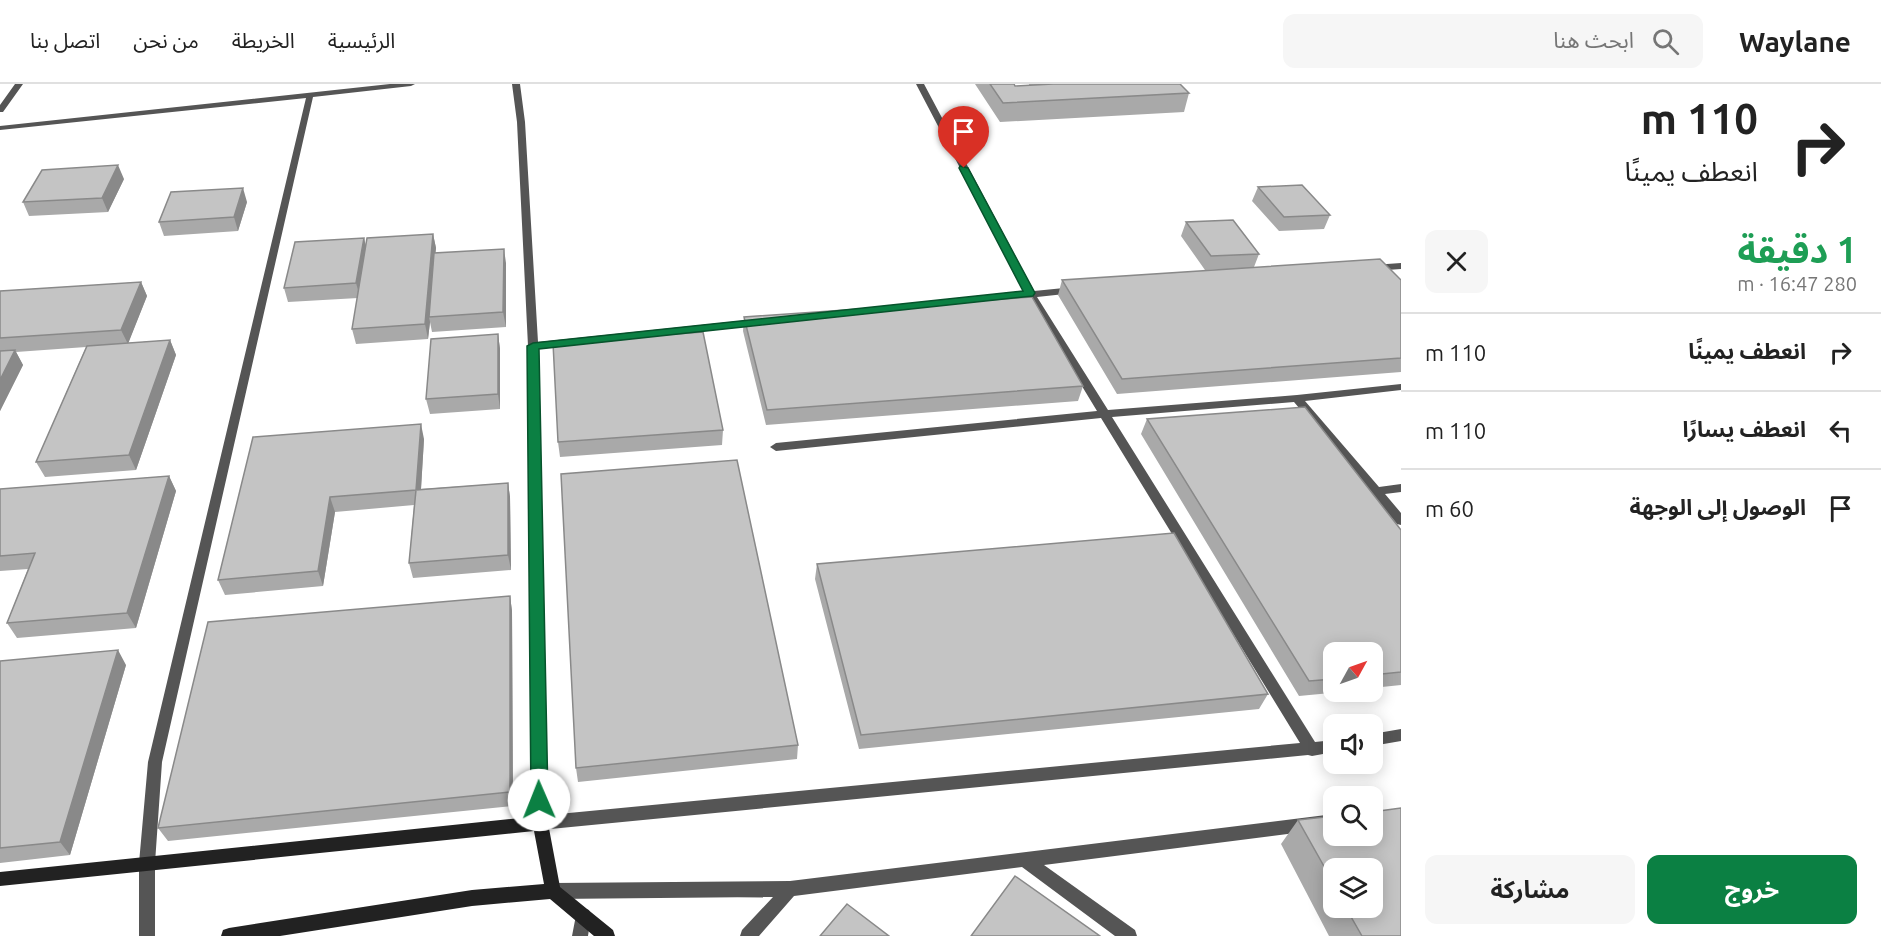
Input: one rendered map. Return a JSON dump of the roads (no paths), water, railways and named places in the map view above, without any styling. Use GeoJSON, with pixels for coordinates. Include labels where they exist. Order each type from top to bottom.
{"type":"FeatureCollection","features":[{"type":"Feature","properties":{"kind":"main road"},"geometry":{"type":"LineString","coordinates":[[0,879],[540,823],[553,891],[607,936]]}},
{"type":"Feature","properties":{"kind":"main road"},"geometry":{"type":"LineString","coordinates":[[228,936],[472,898],[553,891]]}},
{"type":"Feature","properties":{"kind":"street"},"geometry":{"type":"LineString","coordinates":[[0,111],[19,84]]}},
{"type":"Feature","properties":{"kind":"street"},"geometry":{"type":"LineString","coordinates":[[0,128],[411,84]]}},
{"type":"Feature","properties":{"kind":"street"},"geometry":{"type":"LineString","coordinates":[[516,84],[521,122],[533,346],[540,823],[1323,748]]}},
{"type":"Feature","properties":{"kind":"street"},"geometry":{"type":"LineString","coordinates":[[920,84],[1030,293],[1102,414],[1312,750]]}},
{"type":"Feature","properties":{"kind":"street"},"geometry":{"type":"LineString","coordinates":[[147,936],[147,863],[155,762],[310,95]]}},
{"type":"Feature","properties":{"kind":"street"},"geometry":{"type":"LineString","coordinates":[[1359,269],[1401,266]]}},
{"type":"Feature","properties":{"kind":"street"},"geometry":{"type":"LineString","coordinates":[[1382,267],[1395,280]]}},
{"type":"Feature","properties":{"kind":"street"},"geometry":{"type":"LineString","coordinates":[[899,307],[1088,289]]}},
{"type":"Feature","properties":{"kind":"street"},"geometry":{"type":"LineString","coordinates":[[533,346],[769,321]]}},
{"type":"Feature","properties":{"kind":"street"},"geometry":{"type":"LineString","coordinates":[[776,447],[1401,387]]}},
{"type":"Feature","properties":{"kind":"street"},"geometry":{"type":"LineString","coordinates":[[1297,398],[1401,520]]}},
{"type":"Feature","properties":{"kind":"street"},"geometry":{"type":"LineString","coordinates":[[1377,491],[1401,488]]}},
{"type":"Feature","properties":{"kind":"street"},"geometry":{"type":"LineString","coordinates":[[1383,738],[1401,735]]}},
{"type":"Feature","properties":{"kind":"street"},"geometry":{"type":"LineString","coordinates":[[553,891],[790,889],[1323,823]]}},
{"type":"Feature","properties":{"kind":"street"},"geometry":{"type":"LineString","coordinates":[[1025,860],[1129,936]]}},
{"type":"Feature","properties":{"kind":"street"},"geometry":{"type":"LineString","coordinates":[[748,936],[790,889]]}},
{"type":"Feature","properties":{"kind":"street"},"geometry":{"type":"LineString","coordinates":[[580,936],[583,916]]}}]}
